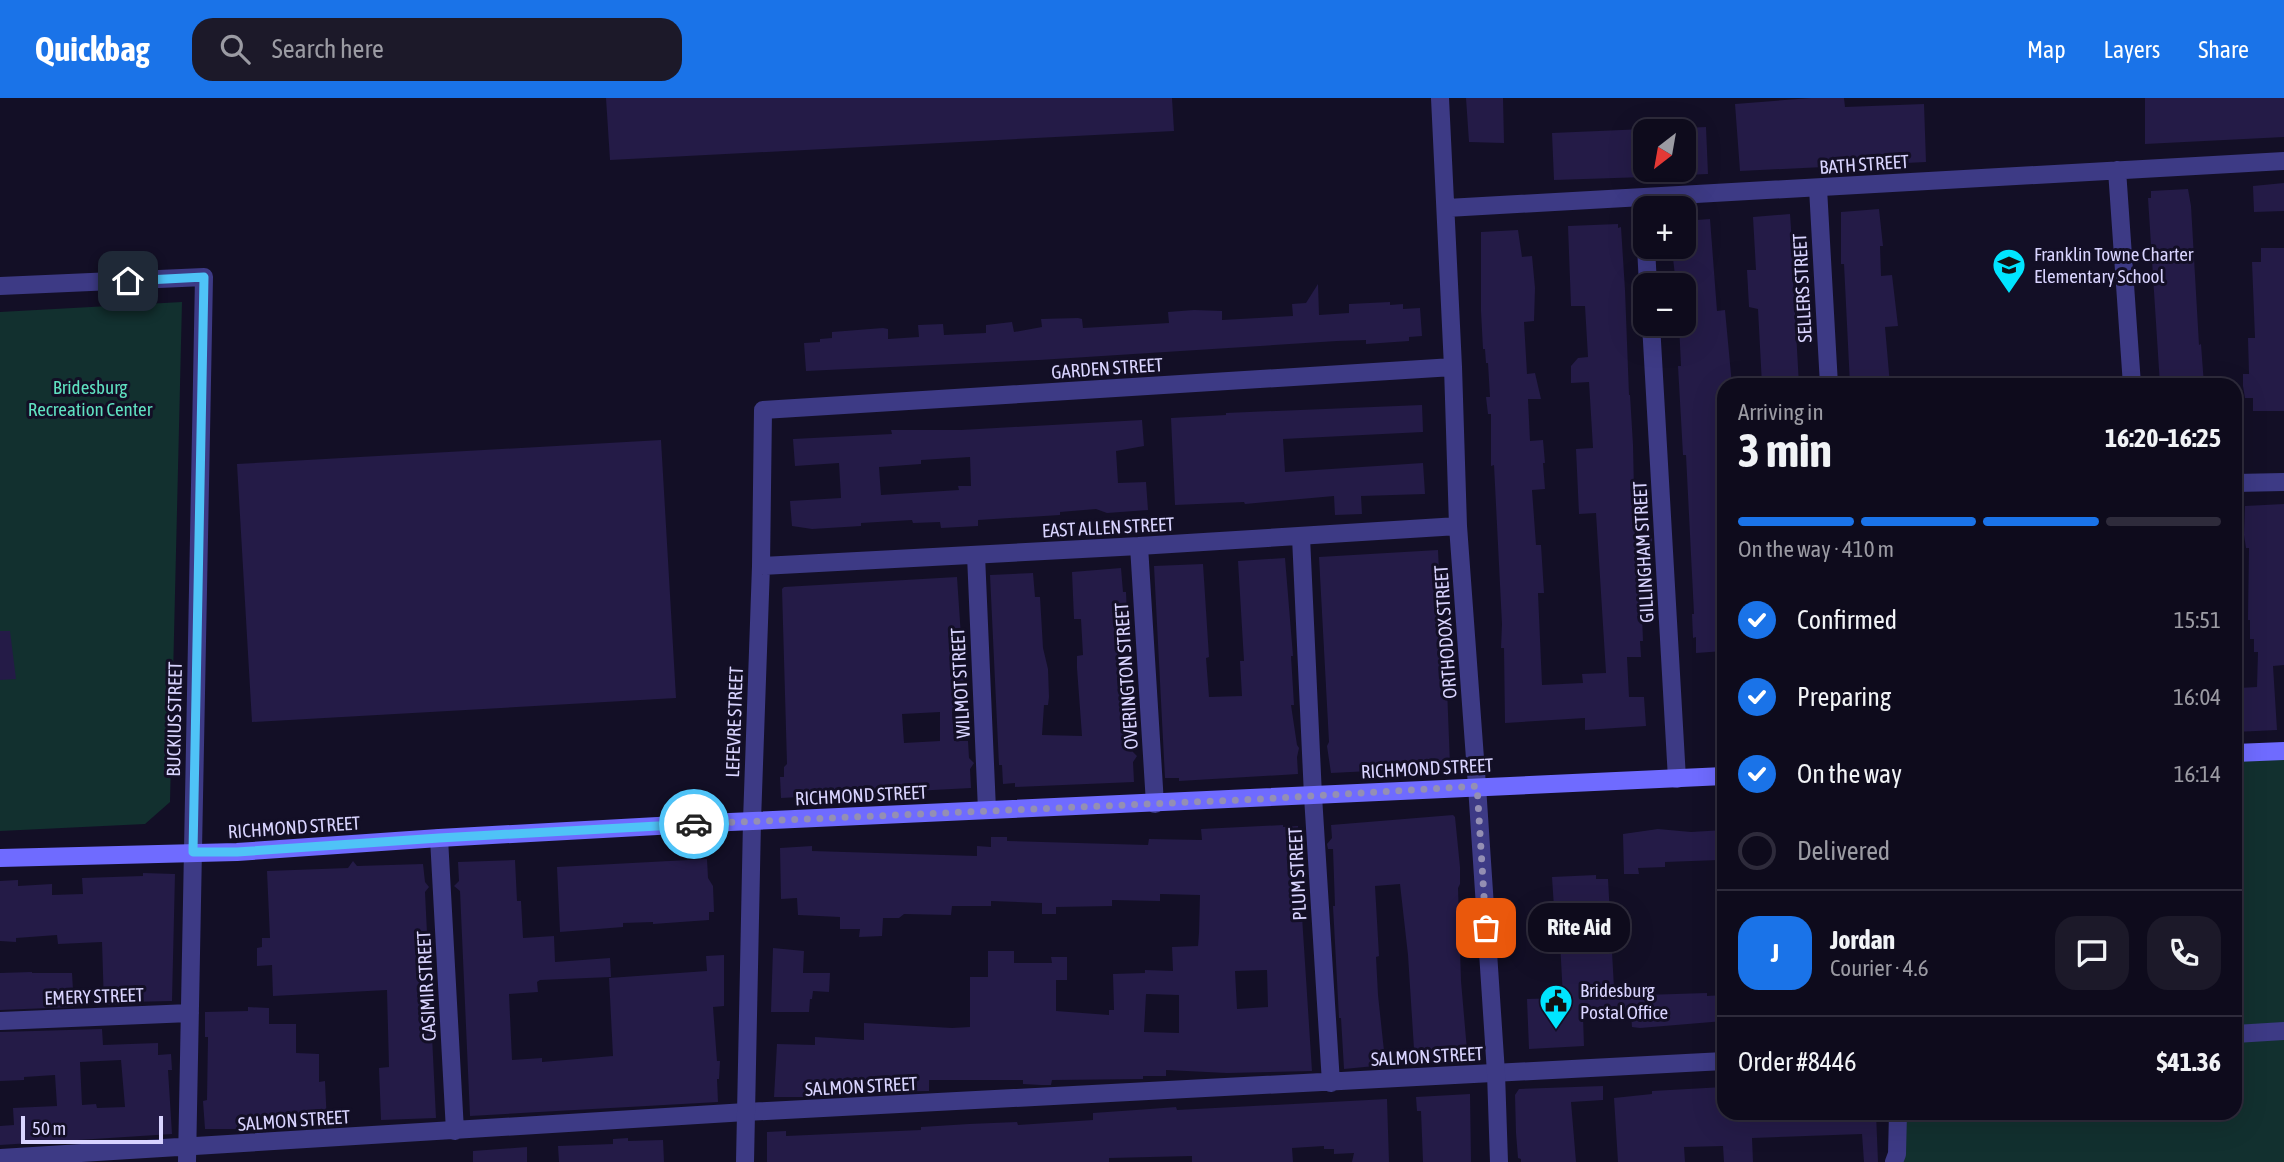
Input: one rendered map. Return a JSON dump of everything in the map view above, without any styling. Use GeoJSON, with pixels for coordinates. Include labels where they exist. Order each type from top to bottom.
{"type":"FeatureCollection","features":[{"type":"Feature","properties":{"kind":"main road"},"geometry":{"type":"LineString","coordinates":[[2242,753],[2284,751]]}},
{"type":"Feature","properties":{"kind":"main road","name":"RICHMOND STREET"},"geometry":{"type":"LineString","coordinates":[[0,858],[237,852],[752,821],[1717,776]]}},
{"type":"Feature","properties":{"kind":"street","name":"ORTHODOX STREET"},"geometry":{"type":"LineString","coordinates":[[1440,98],[1447,208],[1458,526],[1496,1073],[1499,1162]]}},
{"type":"Feature","properties":{"kind":"street","name":"BATH STREET"},"geometry":{"type":"LineString","coordinates":[[1678,196],[2284,161]]}},
{"type":"Feature","properties":{"kind":"street"},"geometry":{"type":"LineString","coordinates":[[2117,170],[2132,378]]}},
{"type":"Feature","properties":{"kind":"street","name":"SELLERS STREET"},"geometry":{"type":"LineString","coordinates":[[1818,188],[1829,378]]}},
{"type":"Feature","properties":{"kind":"street","name":"BATH STREET"},"geometry":{"type":"LineString","coordinates":[[1447,208],[1633,199]]}},
{"type":"Feature","properties":{"kind":"street","name":"BUCKIUS STREET"},"geometry":{"type":"LineString","coordinates":[[0,286],[204,277],[187,1155]]}},
{"type":"Feature","properties":{"kind":"street","name":"GILLINGHAM STREET"},"geometry":{"type":"LineString","coordinates":[[1652,336],[1677,779]]}},
{"type":"Feature","properties":{"kind":"street","name":"GARDEN STREET"},"geometry":{"type":"LineString","coordinates":[[763,410],[1453,367]]}},
{"type":"Feature","properties":{"kind":"street","name":"LEFEVRE STREET"},"geometry":{"type":"LineString","coordinates":[[745,1162],[763,410]]}},
{"type":"Feature","properties":{"kind":"street"},"geometry":{"type":"LineString","coordinates":[[2242,483],[2284,482]]}},
{"type":"Feature","properties":{"kind":"street","name":"EAST ALLEN STREET"},"geometry":{"type":"LineString","coordinates":[[761,566],[1458,526]]}},
{"type":"Feature","properties":{"kind":"street","name":"PLUM STREET"},"geometry":{"type":"LineString","coordinates":[[1301,537],[1313,796],[1331,1083]]}},
{"type":"Feature","properties":{"kind":"street","name":"OVERINGTON STREET"},"geometry":{"type":"LineString","coordinates":[[1139,546],[1155,804]]}},
{"type":"Feature","properties":{"kind":"street","name":"WILMOT STREET"},"geometry":{"type":"LineString","coordinates":[[976,555],[987,810]]}},
{"type":"Feature","properties":{"kind":"street","name":"CASIMIR STREET"},"geometry":{"type":"LineString","coordinates":[[439,838],[455,1131]]}},
{"type":"Feature","properties":{"kind":"street","name":"EMERY STREET"},"geometry":{"type":"LineString","coordinates":[[0,1021],[190,1013]]}},
{"type":"Feature","properties":{"kind":"street"},"geometry":{"type":"LineString","coordinates":[[2242,1034],[2284,1031]]}},
{"type":"Feature","properties":{"kind":"street","name":"SALMON STREET"},"geometry":{"type":"LineString","coordinates":[[0,1158],[187,1155],[455,1131],[746,1112],[1717,1061]]}},
{"type":"Feature","properties":{"kind":"street"},"geometry":{"type":"LineString","coordinates":[[1894,1162],[1897,1154],[1898,1120]]}},
{"type":"Feature","properties":{"kind":"green space","name":"Bridesburg Recreation Center"},"geometry":{"type":"Polygon","coordinates":[[[182,302],[170,802],[145,824],[0,831],[0,312],[182,302]]]}},
{"type":"Feature","properties":{"kind":"green space"},"geometry":{"type":"Polygon","coordinates":[[[2284,751],[2284,1162],[1900,1162],[1901,1120],[2242,1120],[2242,753],[2284,751]]]}},
{"type":"Feature","properties":{"kind":"building"},"geometry":{"type":"Polygon","coordinates":[[[606,98],[1172,98],[1174,131],[610,160],[606,98]]]}},
{"type":"Feature","properties":{"kind":"building"},"geometry":{"type":"Polygon","coordinates":[[[1466,98],[1503,98],[1504,143],[1469,142],[1466,98]]]}},
{"type":"Feature","properties":{"kind":"building"},"geometry":{"type":"Polygon","coordinates":[[[1844,98],[1845,107],[1924,104],[1926,162],[1740,171],[1735,104],[1844,98]]]}},
{"type":"Feature","properties":{"kind":"building"},"geometry":{"type":"Polygon","coordinates":[[[2145,98],[2284,98],[2284,137],[2145,144],[2145,98]]]}},
{"type":"Feature","properties":{"kind":"building"},"geometry":{"type":"Polygon","coordinates":[[[1696,127],[1706,127],[1708,174],[1696,174],[1696,127]]]}},
{"type":"Feature","properties":{"kind":"building"},"geometry":{"type":"Polygon","coordinates":[[[1633,130],[1633,177],[1554,180],[1552,133],[1633,130]]]}},
{"type":"Feature","properties":{"kind":"building"},"geometry":{"type":"Polygon","coordinates":[[[2284,183],[2284,211],[2254,212],[2253,186],[2284,183]]]}},
{"type":"Feature","properties":{"kind":"building"},"geometry":{"type":"Polygon","coordinates":[[[2188,189],[2203,378],[2160,378],[2148,198],[2151,198],[2151,191],[2188,189]]]}},
{"type":"Feature","properties":{"kind":"building"},"geometry":{"type":"Polygon","coordinates":[[[1879,209],[1883,246],[1880,246],[1881,276],[1892,275],[1898,326],[1885,327],[1889,378],[1850,378],[1844,264],[1841,264],[1841,212],[1879,209]]]}},
{"type":"Feature","properties":{"kind":"building"},"geometry":{"type":"Polygon","coordinates":[[[1790,214],[1794,243],[1793,278],[1799,378],[1762,378],[1758,309],[1749,307],[1747,270],[1756,270],[1753,217],[1790,214]]]}},
{"type":"Feature","properties":{"kind":"building"},"geometry":{"type":"Polygon","coordinates":[[[1710,219],[1717,311],[1725,310],[1731,378],[1717,378],[1717,652],[1696,653],[1696,637],[1693,638],[1686,455],[1683,455],[1678,366],[1681,366],[1680,336],[1696,336],[1696,273],[1675,273],[1673,259],[1696,259],[1696,220],[1710,219]]]}},
{"type":"Feature","properties":{"kind":"building"},"geometry":{"type":"Polygon","coordinates":[[[1618,224],[1618,228],[1621,227],[1625,290],[1635,537],[1652,537],[1652,549],[1635,551],[1638,590],[1641,590],[1643,641],[1640,641],[1641,657],[1627,657],[1629,697],[1644,697],[1646,726],[1585,730],[1585,718],[1505,723],[1504,648],[1501,648],[1494,465],[1491,466],[1491,414],[1488,414],[1486,397],[1490,397],[1488,363],[1483,349],[1481,311],[1481,232],[1518,230],[1522,257],[1532,256],[1534,321],[1524,322],[1527,374],[1535,373],[1541,399],[1528,399],[1530,441],[1543,440],[1545,463],[1545,489],[1532,490],[1536,545],[1541,545],[1544,593],[1538,593],[1542,685],[1583,683],[1582,674],[1606,673],[1596,513],[1579,514],[1576,449],[1593,448],[1589,382],[1571,383],[1571,366],[1578,358],[1588,357],[1585,306],[1571,306],[1568,226],[1618,224]]]}},
{"type":"Feature","properties":{"kind":"building"},"geometry":{"type":"Polygon","coordinates":[[[2261,248],[2284,248],[2284,411],[2253,411],[2253,398],[2245,398],[2243,386],[2243,374],[2249,374],[2248,338],[2255,338],[2252,262],[2261,262],[2261,248]]]}},
{"type":"Feature","properties":{"kind":"building"},"geometry":{"type":"Polygon","coordinates":[[[1318,284],[1319,315],[1349,313],[1349,304],[1403,304],[1403,309],[1420,308],[1422,336],[1409,337],[1409,341],[1366,344],[1366,340],[1337,341],[1039,360],[806,371],[804,343],[832,338],[832,332],[883,328],[888,329],[888,339],[919,337],[918,325],[943,324],[944,335],[986,333],[986,325],[1012,322],[1014,332],[1042,327],[1041,319],[1078,318],[1082,319],[1083,328],[1153,324],[1169,323],[1168,312],[1194,310],[1222,311],[1222,320],[1293,316],[1292,304],[1306,303],[1318,284]]]}},
{"type":"Feature","properties":{"kind":"building"},"geometry":{"type":"Polygon","coordinates":[[[1422,405],[1423,432],[1283,439],[1285,472],[1423,463],[1425,494],[1361,496],[1362,514],[1335,515],[1334,496],[1245,504],[1175,505],[1171,418],[1226,413],[1422,405]]]}},
{"type":"Feature","properties":{"kind":"building"},"geometry":{"type":"Polygon","coordinates":[[[1142,420],[1144,446],[1116,451],[1118,483],[1146,482],[1148,510],[1107,513],[1096,509],[1060,512],[1060,515],[978,520],[978,526],[941,528],[940,522],[913,523],[912,520],[812,529],[792,526],[790,501],[841,498],[839,463],[795,466],[793,439],[892,434],[891,430],[961,430],[1142,420]],[[970,457],[921,460],[921,464],[879,467],[881,495],[959,490],[958,486],[971,486],[970,457]]]}},
{"type":"Feature","properties":{"kind":"building"},"geometry":{"type":"Polygon","coordinates":[[[661,440],[676,698],[252,722],[237,464],[661,440]]]}},
{"type":"Feature","properties":{"kind":"building"},"geometry":{"type":"Polygon","coordinates":[[[2284,504],[2284,665],[2273,666],[2277,730],[2242,732],[2242,688],[2257,687],[2258,652],[2254,652],[2254,639],[2250,639],[2248,620],[2249,548],[2246,548],[2244,535],[2245,506],[2284,504]]]}},
{"type":"Feature","properties":{"kind":"building"},"geometry":{"type":"Polygon","coordinates":[[[1438,550],[1442,636],[1445,636],[1450,765],[1444,770],[1430,768],[1331,773],[1327,746],[1329,742],[1319,557],[1438,550]]]}},
{"type":"Feature","properties":{"kind":"building"},"geometry":{"type":"Polygon","coordinates":[[[1285,558],[1293,656],[1294,705],[1291,705],[1299,748],[1298,774],[1179,781],[1179,778],[1165,778],[1154,566],[1203,564],[1209,697],[1242,696],[1240,661],[1244,661],[1238,561],[1285,558]]]}},
{"type":"Feature","properties":{"kind":"building"},"geometry":{"type":"Polygon","coordinates":[[[1121,568],[1123,592],[1126,592],[1128,641],[1125,641],[1131,701],[1132,751],[1137,756],[1133,762],[1134,782],[1015,787],[1015,783],[1003,784],[1002,765],[999,765],[990,575],[1033,573],[1035,597],[1040,597],[1043,648],[1048,669],[1049,697],[1048,705],[1044,705],[1042,735],[1082,736],[1077,668],[1077,656],[1083,655],[1081,619],[1074,619],[1072,572],[1121,568]]]}},
{"type":"Feature","properties":{"kind":"building"},"geometry":{"type":"Polygon","coordinates":[[[957,577],[966,711],[952,712],[954,741],[968,741],[969,758],[974,763],[970,769],[971,788],[781,798],[780,777],[784,777],[784,767],[787,764],[784,587],[957,577]],[[940,712],[902,714],[904,743],[940,741],[940,712]]]}},
{"type":"Feature","properties":{"kind":"building"},"geometry":{"type":"Polygon","coordinates":[[[0,631],[10,631],[16,679],[0,680],[0,631]]]}},
{"type":"Feature","properties":{"kind":"building"},"geometry":{"type":"Polygon","coordinates":[[[1453,815],[1455,817],[1460,867],[1458,888],[1461,981],[1468,1062],[1344,1069],[1333,906],[1333,849],[1328,849],[1327,844],[1332,838],[1331,825],[1453,815]],[[1400,884],[1375,886],[1378,995],[1384,1051],[1414,1049],[1400,884]]]}},
{"type":"Feature","properties":{"kind":"building"},"geometry":{"type":"Polygon","coordinates":[[[1298,826],[1299,841],[1304,844],[1299,850],[1299,870],[1312,1071],[1227,1073],[1166,1070],[1166,1076],[1143,1076],[1143,1079],[1052,1080],[1051,1085],[1023,1084],[1023,1080],[929,1080],[929,1091],[774,1097],[777,1044],[815,1045],[815,1037],[864,1040],[864,1023],[970,1027],[970,977],[988,977],[988,951],[1014,951],[1014,963],[1052,963],[1051,957],[1067,957],[1067,980],[1056,980],[1056,1011],[1109,1015],[1109,1010],[1114,1010],[1113,974],[1145,973],[1145,970],[1173,971],[1172,947],[1198,946],[1200,895],[1160,894],[1160,901],[1112,900],[1112,906],[1056,907],[1056,914],[1042,914],[1042,903],[991,901],[991,906],[952,906],[951,915],[904,914],[899,918],[883,918],[882,936],[859,937],[860,929],[840,929],[840,917],[798,915],[797,898],[781,899],[780,848],[812,846],[812,851],[977,856],[977,846],[991,847],[991,837],[1007,837],[1007,841],[1148,845],[1149,839],[1202,840],[1201,829],[1298,826]],[[1267,970],[1235,971],[1237,1009],[1268,1007],[1267,970]],[[1146,994],[1144,1032],[1179,1033],[1179,995],[1146,994]]]}},
{"type":"Feature","properties":{"kind":"building"},"geometry":{"type":"Polygon","coordinates":[[[1658,829],[1691,832],[1717,830],[1717,860],[1665,862],[1665,867],[1638,868],[1639,874],[1624,874],[1623,834],[1658,829]]]}},
{"type":"Feature","properties":{"kind":"building"},"geometry":{"type":"Polygon","coordinates":[[[707,859],[708,878],[713,886],[714,912],[709,912],[709,920],[623,923],[623,927],[560,932],[557,867],[707,859]]]}},
{"type":"Feature","properties":{"kind":"building"},"geometry":{"type":"Polygon","coordinates":[[[515,860],[517,901],[521,901],[523,938],[554,936],[555,962],[610,958],[611,977],[540,980],[537,982],[538,992],[509,994],[512,1060],[542,1058],[542,1062],[613,1056],[609,978],[707,971],[706,956],[724,955],[724,1006],[713,1007],[717,1061],[720,1061],[717,1079],[718,1102],[470,1116],[460,891],[454,886],[459,881],[458,862],[515,860]]]}},
{"type":"Feature","properties":{"kind":"building"},"geometry":{"type":"Polygon","coordinates":[[[353,861],[357,866],[423,864],[425,882],[429,887],[425,892],[436,1118],[381,1120],[379,1068],[389,1067],[387,990],[273,996],[272,965],[257,966],[257,948],[262,947],[262,938],[270,938],[267,871],[348,868],[353,861]]]}},
{"type":"Feature","properties":{"kind":"building"},"geometry":{"type":"Polygon","coordinates":[[[143,873],[175,874],[172,1001],[104,1005],[102,942],[58,944],[57,935],[16,938],[16,942],[0,941],[0,881],[18,880],[18,886],[52,884],[52,895],[83,894],[82,878],[143,876],[143,873]]]}},
{"type":"Feature","properties":{"kind":"building"},"geometry":{"type":"Polygon","coordinates":[[[1596,875],[1596,879],[1608,879],[1614,988],[1644,986],[1644,995],[1707,993],[1707,996],[1717,995],[1717,1022],[1640,1028],[1632,1027],[1631,1014],[1583,1017],[1584,1046],[1529,1049],[1527,999],[1563,998],[1559,922],[1555,923],[1552,877],[1596,875]]]}},
{"type":"Feature","properties":{"kind":"building"},"geometry":{"type":"Polygon","coordinates":[[[773,948],[804,951],[803,973],[830,973],[829,992],[813,991],[809,1012],[771,1012],[773,948]]]}},
{"type":"Feature","properties":{"kind":"building"},"geometry":{"type":"Polygon","coordinates":[[[0,973],[72,973],[74,1007],[0,1010],[0,973]]]}},
{"type":"Feature","properties":{"kind":"building"},"geometry":{"type":"Polygon","coordinates":[[[248,1007],[269,1008],[269,1024],[296,1024],[296,1053],[319,1054],[319,1082],[325,1081],[327,1124],[313,1125],[312,1117],[256,1118],[256,1129],[205,1129],[203,1101],[207,1100],[208,1037],[205,1037],[205,1012],[248,1011],[248,1007]]]}},
{"type":"Feature","properties":{"kind":"building"},"geometry":{"type":"Polygon","coordinates":[[[102,1029],[103,1045],[158,1043],[158,1055],[171,1054],[172,1070],[168,1070],[172,1134],[0,1145],[0,1126],[14,1125],[13,1108],[57,1106],[55,1075],[0,1081],[0,1032],[102,1029]],[[121,1060],[80,1062],[82,1105],[96,1104],[97,1108],[125,1107],[121,1060]]]}},
{"type":"Feature","properties":{"kind":"building"},"geometry":{"type":"Polygon","coordinates":[[[1603,1086],[1603,1100],[1571,1102],[1576,1162],[1521,1162],[1518,1158],[1516,1133],[1515,1095],[1519,1089],[1603,1086]]]}},
{"type":"Feature","properties":{"kind":"building"},"geometry":{"type":"Polygon","coordinates":[[[1717,1087],[1717,1120],[1876,1120],[1878,1162],[1864,1162],[1862,1134],[1752,1138],[1753,1162],[1724,1162],[1723,1146],[1684,1147],[1685,1162],[1618,1162],[1614,1098],[1652,1094],[1652,1091],[1717,1087]]]}},
{"type":"Feature","properties":{"kind":"building"},"geometry":{"type":"Polygon","coordinates":[[[1470,1094],[1471,1162],[1423,1162],[1421,1111],[1417,1111],[1416,1097],[1470,1094]]]}},
{"type":"Feature","properties":{"kind":"building"},"geometry":{"type":"Polygon","coordinates":[[[1387,1099],[1389,1162],[1352,1162],[1354,1153],[1334,1154],[1334,1149],[1324,1149],[1324,1146],[1292,1148],[1293,1162],[1192,1162],[1192,1156],[1109,1158],[1109,1162],[767,1162],[767,1132],[786,1131],[786,1136],[921,1130],[921,1127],[969,1124],[1017,1122],[1018,1125],[1093,1120],[1093,1113],[1176,1107],[1177,1110],[1387,1099]]]}},
{"type":"Feature","properties":{"kind":"building"},"geometry":{"type":"Polygon","coordinates":[[[628,1138],[628,1141],[663,1140],[664,1162],[559,1162],[558,1146],[613,1144],[613,1139],[628,1138]]]}},
{"type":"Feature","properties":{"kind":"building"},"geometry":{"type":"Polygon","coordinates":[[[527,1147],[527,1162],[473,1162],[473,1151],[527,1147]]]}},
{"type":"Feature","properties":{"kind":"way so far"},"geometry":{"type":"LineString","coordinates":[[694,824],[1261,799],[1477,786],[1486,928]]}},
{"type":"Feature","properties":{"kind":"place","name":"Franklin Towne Charter Elementary School"},"geometry":{"type":"Point","coordinates":[2009,295]}},
{"type":"Feature","properties":{"kind":"place","name":"Rite Aid"},"geometry":{"type":"Point","coordinates":[1486,928]}},
{"type":"Feature","properties":{"kind":"place","name":"Bridesburg Postal Office"},"geometry":{"type":"Point","coordinates":[1556,1031]}},
{"type":"Feature","properties":{"kind":"route"},"geometry":{"type":"LineString","coordinates":[[128,281],[204,277],[193,852],[237,852],[694,824]]}}]}
